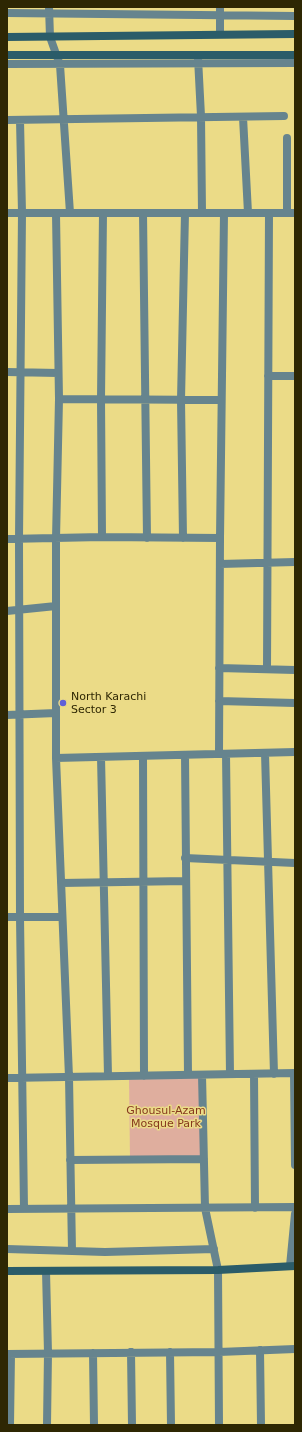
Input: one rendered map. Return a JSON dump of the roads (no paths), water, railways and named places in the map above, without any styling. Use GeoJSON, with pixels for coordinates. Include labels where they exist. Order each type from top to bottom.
{"type":"FeatureCollection","features":[{"type":"Feature","properties":{"kind":"main road"},"geometry":{"type":"LineString","coordinates":[[7,37],[295,34]]}},
{"type":"Feature","properties":{"kind":"main road"},"geometry":{"type":"LineString","coordinates":[[7,55],[198,59],[295,55]]}},
{"type":"Feature","properties":{"kind":"main road"},"geometry":{"type":"LineString","coordinates":[[7,1271],[218,1270],[293,1266]]}},
{"type":"Feature","properties":{"kind":"street"},"geometry":{"type":"LineString","coordinates":[[220,7],[220,34]]}},
{"type":"Feature","properties":{"kind":"street"},"geometry":{"type":"LineString","coordinates":[[49,10],[50,37],[60,65],[70,213]]}},
{"type":"Feature","properties":{"kind":"street"},"geometry":{"type":"LineString","coordinates":[[7,13],[49,10],[220,16],[295,16]]}},
{"type":"Feature","properties":{"kind":"street"},"geometry":{"type":"LineString","coordinates":[[7,64],[60,65],[198,59],[295,63]]}},
{"type":"Feature","properties":{"kind":"street"},"geometry":{"type":"LineString","coordinates":[[198,59],[201,116],[202,213]]}},
{"type":"Feature","properties":{"kind":"street"},"geometry":{"type":"LineString","coordinates":[[7,120],[284,116]]}},
{"type":"Feature","properties":{"kind":"street"},"geometry":{"type":"LineString","coordinates":[[244,117],[248,213]]}},
{"type":"Feature","properties":{"kind":"street"},"geometry":{"type":"LineString","coordinates":[[20,120],[22,213],[19,539],[20,917],[24,1209]]}},
{"type":"Feature","properties":{"kind":"street"},"geometry":{"type":"LineString","coordinates":[[7,213],[291,213],[287,138]]}},
{"type":"Feature","properties":{"kind":"street"},"geometry":{"type":"LineString","coordinates":[[102,537],[101,399],[103,213]]}},
{"type":"Feature","properties":{"kind":"street"},"geometry":{"type":"LineString","coordinates":[[143,213],[147,538]]}},
{"type":"Feature","properties":{"kind":"street"},"geometry":{"type":"LineString","coordinates":[[183,538],[181,400],[185,213]]}},
{"type":"Feature","properties":{"kind":"street"},"geometry":{"type":"LineString","coordinates":[[224,213],[219,701],[223,754],[227,860],[230,1074]]}},
{"type":"Feature","properties":{"kind":"street"},"geometry":{"type":"LineString","coordinates":[[267,670],[270,213]]}},
{"type":"Feature","properties":{"kind":"street"},"geometry":{"type":"LineString","coordinates":[[56,214],[59,399],[56,538],[56,758],[61,917],[69,1077],[70,1209],[72,1251]]}},
{"type":"Feature","properties":{"kind":"street"},"geometry":{"type":"LineString","coordinates":[[7,372],[58,373]]}},
{"type":"Feature","properties":{"kind":"street"},"geometry":{"type":"LineString","coordinates":[[268,376],[295,376]]}},
{"type":"Feature","properties":{"kind":"street"},"geometry":{"type":"LineString","coordinates":[[59,399],[222,400]]}},
{"type":"Feature","properties":{"kind":"street"},"geometry":{"type":"LineString","coordinates":[[7,539],[102,537],[220,538]]}},
{"type":"Feature","properties":{"kind":"street"},"geometry":{"type":"LineString","coordinates":[[220,564],[295,562]]}},
{"type":"Feature","properties":{"kind":"street"},"geometry":{"type":"LineString","coordinates":[[7,611],[56,606]]}},
{"type":"Feature","properties":{"kind":"street"},"geometry":{"type":"LineString","coordinates":[[219,668],[295,670]]}},
{"type":"Feature","properties":{"kind":"street"},"geometry":{"type":"LineString","coordinates":[[219,701],[295,703]]}},
{"type":"Feature","properties":{"kind":"street"},"geometry":{"type":"LineString","coordinates":[[7,715],[56,713]]}},
{"type":"Feature","properties":{"kind":"street"},"geometry":{"type":"LineString","coordinates":[[56,758],[295,752]]}},
{"type":"Feature","properties":{"kind":"street"},"geometry":{"type":"LineString","coordinates":[[266,753],[274,1074]]}},
{"type":"Feature","properties":{"kind":"street"},"geometry":{"type":"LineString","coordinates":[[185,755],[188,1075]]}},
{"type":"Feature","properties":{"kind":"street"},"geometry":{"type":"LineString","coordinates":[[143,756],[144,1076]]}},
{"type":"Feature","properties":{"kind":"street"},"geometry":{"type":"LineString","coordinates":[[101,757],[108,1076]]}},
{"type":"Feature","properties":{"kind":"street"},"geometry":{"type":"LineString","coordinates":[[185,858],[295,863]]}},
{"type":"Feature","properties":{"kind":"street"},"geometry":{"type":"LineString","coordinates":[[61,883],[186,881]]}},
{"type":"Feature","properties":{"kind":"street"},"geometry":{"type":"LineString","coordinates":[[7,917],[61,917]]}},
{"type":"Feature","properties":{"kind":"street"},"geometry":{"type":"LineString","coordinates":[[7,1078],[294,1073],[295,1165]]}},
{"type":"Feature","properties":{"kind":"street"},"geometry":{"type":"LineString","coordinates":[[254,1074],[255,1208]]}},
{"type":"Feature","properties":{"kind":"street"},"geometry":{"type":"LineString","coordinates":[[202,1075],[205,1208],[218,1270],[219,1425]]}},
{"type":"Feature","properties":{"kind":"street"},"geometry":{"type":"LineString","coordinates":[[70,1160],[204,1159]]}},
{"type":"Feature","properties":{"kind":"street"},"geometry":{"type":"LineString","coordinates":[[7,1209],[295,1208]]}},
{"type":"Feature","properties":{"kind":"street"},"geometry":{"type":"LineString","coordinates":[[293,1266],[295,1214]]}},
{"type":"Feature","properties":{"kind":"street"},"geometry":{"type":"LineString","coordinates":[[7,1249],[105,1252],[214,1249]]}},
{"type":"Feature","properties":{"kind":"street"},"geometry":{"type":"LineString","coordinates":[[46,1271],[48,1353],[47,1425]]}},
{"type":"Feature","properties":{"kind":"street"},"geometry":{"type":"LineString","coordinates":[[10,1425],[9,1354],[219,1352],[295,1349]]}},
{"type":"Feature","properties":{"kind":"street"},"geometry":{"type":"LineString","coordinates":[[260,1350],[261,1425]]}},
{"type":"Feature","properties":{"kind":"street"},"geometry":{"type":"LineString","coordinates":[[131,1352],[132,1425]]}},
{"type":"Feature","properties":{"kind":"street"},"geometry":{"type":"LineString","coordinates":[[170,1352],[171,1425]]}},
{"type":"Feature","properties":{"kind":"street"},"geometry":{"type":"LineString","coordinates":[[93,1353],[94,1425]]}},
{"type":"Feature","properties":{"kind":"place","name":"North Karachi Sector 3"},"geometry":{"type":"Point","coordinates":[63,703]}},
{"type":"Feature","properties":{"kind":"park label","name":"Ghousul-Azam Mosque Park"},"geometry":{"type":"Point","coordinates":[166,1117]}}]}
